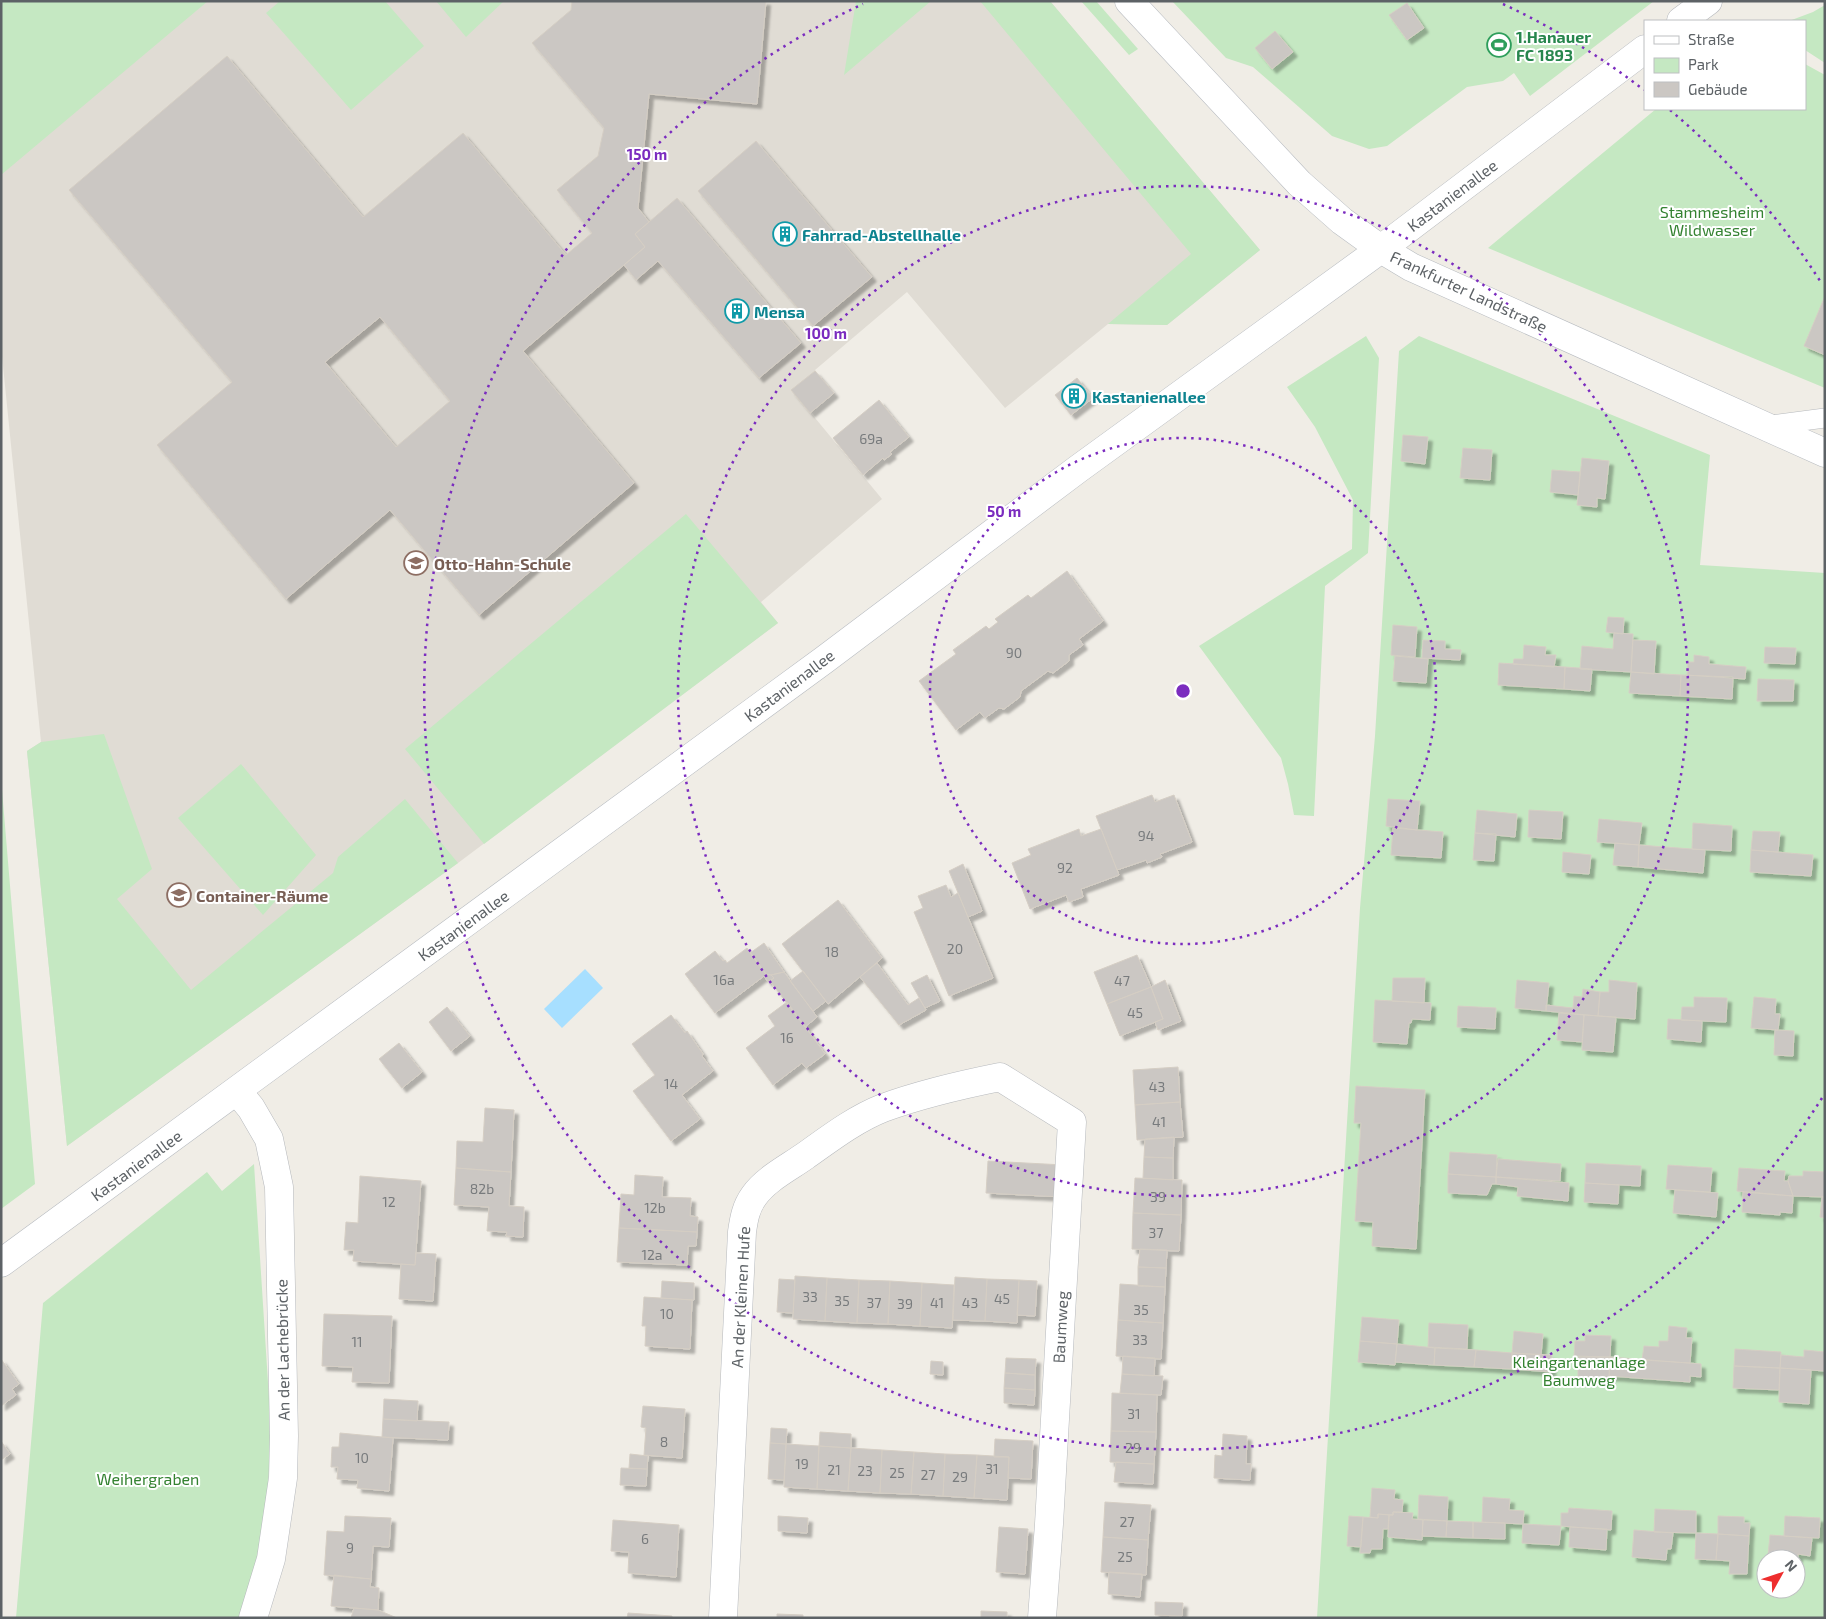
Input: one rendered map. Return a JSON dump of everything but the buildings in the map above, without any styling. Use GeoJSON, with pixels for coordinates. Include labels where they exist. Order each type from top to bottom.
{"type":"FeatureCollection","features":[{"type":"Feature","properties":{"kind":"street","name":"Frankfurter Landstraße"},"geometry":{"type":"LineString","coordinates":[[1129,1],[1299,183],[1342,220],[1381,249],[1412,268],[1825,453]]}},
{"type":"Feature","properties":{"kind":"street"},"geometry":{"type":"LineString","coordinates":[[1682,20],[1708,1]]}},
{"type":"Feature","properties":{"kind":"street","name":"Kastanienallee"},"geometry":{"type":"LineString","coordinates":[[1,1263],[816,666],[1078,469],[1381,249],[1644,49]]}},
{"type":"Feature","properties":{"kind":"street","name":"An der Kleinen Hufe"},"geometry":{"type":"LineString","coordinates":[[723,1618],[742,1232],[748,1207],[766,1182],[833,1137],[881,1109],[941,1089],[1000,1077]]}},
{"type":"Feature","properties":{"kind":"street","name":"Baumweg"},"geometry":{"type":"LineString","coordinates":[[1000,1077],[1072,1122],[1042,1618]]}},
{"type":"Feature","properties":{"kind":"street","name":"An der Lachebrücke"},"geometry":{"type":"LineString","coordinates":[[237,1091],[251,1108],[269,1139],[279,1187],[284,1436],[282,1478],[271,1560],[254,1618]]}},
{"type":"Feature","properties":{"kind":"lane"},"geometry":{"type":"LineString","coordinates":[[1763,426],[1825,418]]}},
{"type":"Feature","properties":{"kind":"shaded area","name":"Otto-Hahn-Schule"},"geometry":{"type":"Polygon","coordinates":[[[1,1],[1050,1],[1260,250],[1167,325],[1108,324],[1005,408],[907,292],[815,370],[834,393],[811,413],[882,499],[761,602],[778,623],[458,863],[67,1146],[27,751],[41,742],[1,346],[1,1]]]}},
{"type":"Feature","properties":{"kind":"green space"},"geometry":{"type":"Polygon","coordinates":[[[1,1],[208,1],[1,175],[1,1]]]}},
{"type":"Feature","properties":{"kind":"green space"},"geometry":{"type":"Polygon","coordinates":[[[280,1],[385,1],[424,46],[351,110],[266,13],[280,1]]]}},
{"type":"Feature","properties":{"kind":"green space"},"geometry":{"type":"Polygon","coordinates":[[[436,1],[504,1],[466,37],[436,1]]]}},
{"type":"Feature","properties":{"kind":"green space"},"geometry":{"type":"Polygon","coordinates":[[[856,1],[931,1],[844,75],[856,1]]]}},
{"type":"Feature","properties":{"kind":"green space"},"geometry":{"type":"Polygon","coordinates":[[[980,1],[1050,1],[1260,250],[1167,325],[1108,324],[1191,254],[980,1]]]}},
{"type":"Feature","properties":{"kind":"green space"},"geometry":{"type":"Polygon","coordinates":[[[1081,1],[1096,1],[1138,49],[1129,55],[1081,1]]]}},
{"type":"Feature","properties":{"kind":"green space"},"geometry":{"type":"Polygon","coordinates":[[[1172,1],[1654,1],[1530,96],[1514,73],[1503,81],[1467,87],[1387,146],[1369,149],[1332,136],[1253,67],[1226,58],[1172,1]]]}},
{"type":"Feature","properties":{"kind":"green space"},"geometry":{"type":"Polygon","coordinates":[[[1825,5],[1825,63],[1806,51],[1806,20],[1792,20],[1825,5]]]}},
{"type":"Feature","properties":{"kind":"green space","name":"Stammesheim Wildwasser"},"geometry":{"type":"Polygon","coordinates":[[[1806,65],[1825,75],[1825,388],[1488,248],[1655,110],[1806,110],[1806,65]]]}},
{"type":"Feature","properties":{"kind":"green space"},"geometry":{"type":"Polygon","coordinates":[[[1366,336],[1379,358],[1368,553],[1325,586],[1314,816],[1294,815],[1281,758],[1199,646],[1352,549],[1353,500],[1315,427],[1287,387],[1366,336]]]}},
{"type":"Feature","properties":{"kind":"green space","name":"Kleingartenanlage Baumweg"},"geometry":{"type":"Polygon","coordinates":[[[1419,336],[1710,455],[1700,565],[1825,573],[1825,1618],[1317,1618],[1360,908],[1375,736],[1399,351],[1419,336]]]}},
{"type":"Feature","properties":{"kind":"green space"},"geometry":{"type":"Polygon","coordinates":[[[686,514],[778,623],[484,844],[405,749],[686,514]]]}},
{"type":"Feature","properties":{"kind":"green space"},"geometry":{"type":"Polygon","coordinates":[[[104,734],[152,869],[117,899],[191,990],[333,873],[338,857],[405,799],[458,863],[67,1146],[27,751],[41,742],[104,734]]]}},
{"type":"Feature","properties":{"kind":"green space"},"geometry":{"type":"Polygon","coordinates":[[[241,764],[316,855],[263,915],[178,818],[241,764]]]}},
{"type":"Feature","properties":{"kind":"green space"},"geometry":{"type":"Polygon","coordinates":[[[1,778],[35,1184],[1,1209],[1,778]]]}},
{"type":"Feature","properties":{"kind":"green space","name":"Weihergraben"},"geometry":{"type":"Polygon","coordinates":[[[254,1164],[269,1398],[270,1445],[268,1492],[259,1552],[239,1618],[16,1618],[43,1303],[207,1172],[222,1191],[254,1164]]]}},
{"type":"Feature","properties":{"kind":"water"},"geometry":{"type":"Polygon","coordinates":[[[585,969],[603,988],[562,1028],[544,1009],[585,969]]]}},
{"type":"Feature","properties":{"kind":"place","name":"1.Hanauer FC 1893"},"geometry":{"type":"Point","coordinates":[1499,45]}},
{"type":"Feature","properties":{"kind":"place","name":"Fahrrad-Abstellhalle"},"geometry":{"type":"Point","coordinates":[785,234]}},
{"type":"Feature","properties":{"kind":"place","name":"Mensa"},"geometry":{"type":"Point","coordinates":[737,311]}},
{"type":"Feature","properties":{"kind":"place","name":"Kastanienallee"},"geometry":{"type":"Point","coordinates":[1074,396]}},
{"type":"Feature","properties":{"kind":"place","name":"Otto-Hahn-Schule"},"geometry":{"type":"Point","coordinates":[416,563]}},
{"type":"Feature","properties":{"kind":"place","name":"Container-Räume"},"geometry":{"type":"Point","coordinates":[179,895]}}]}
